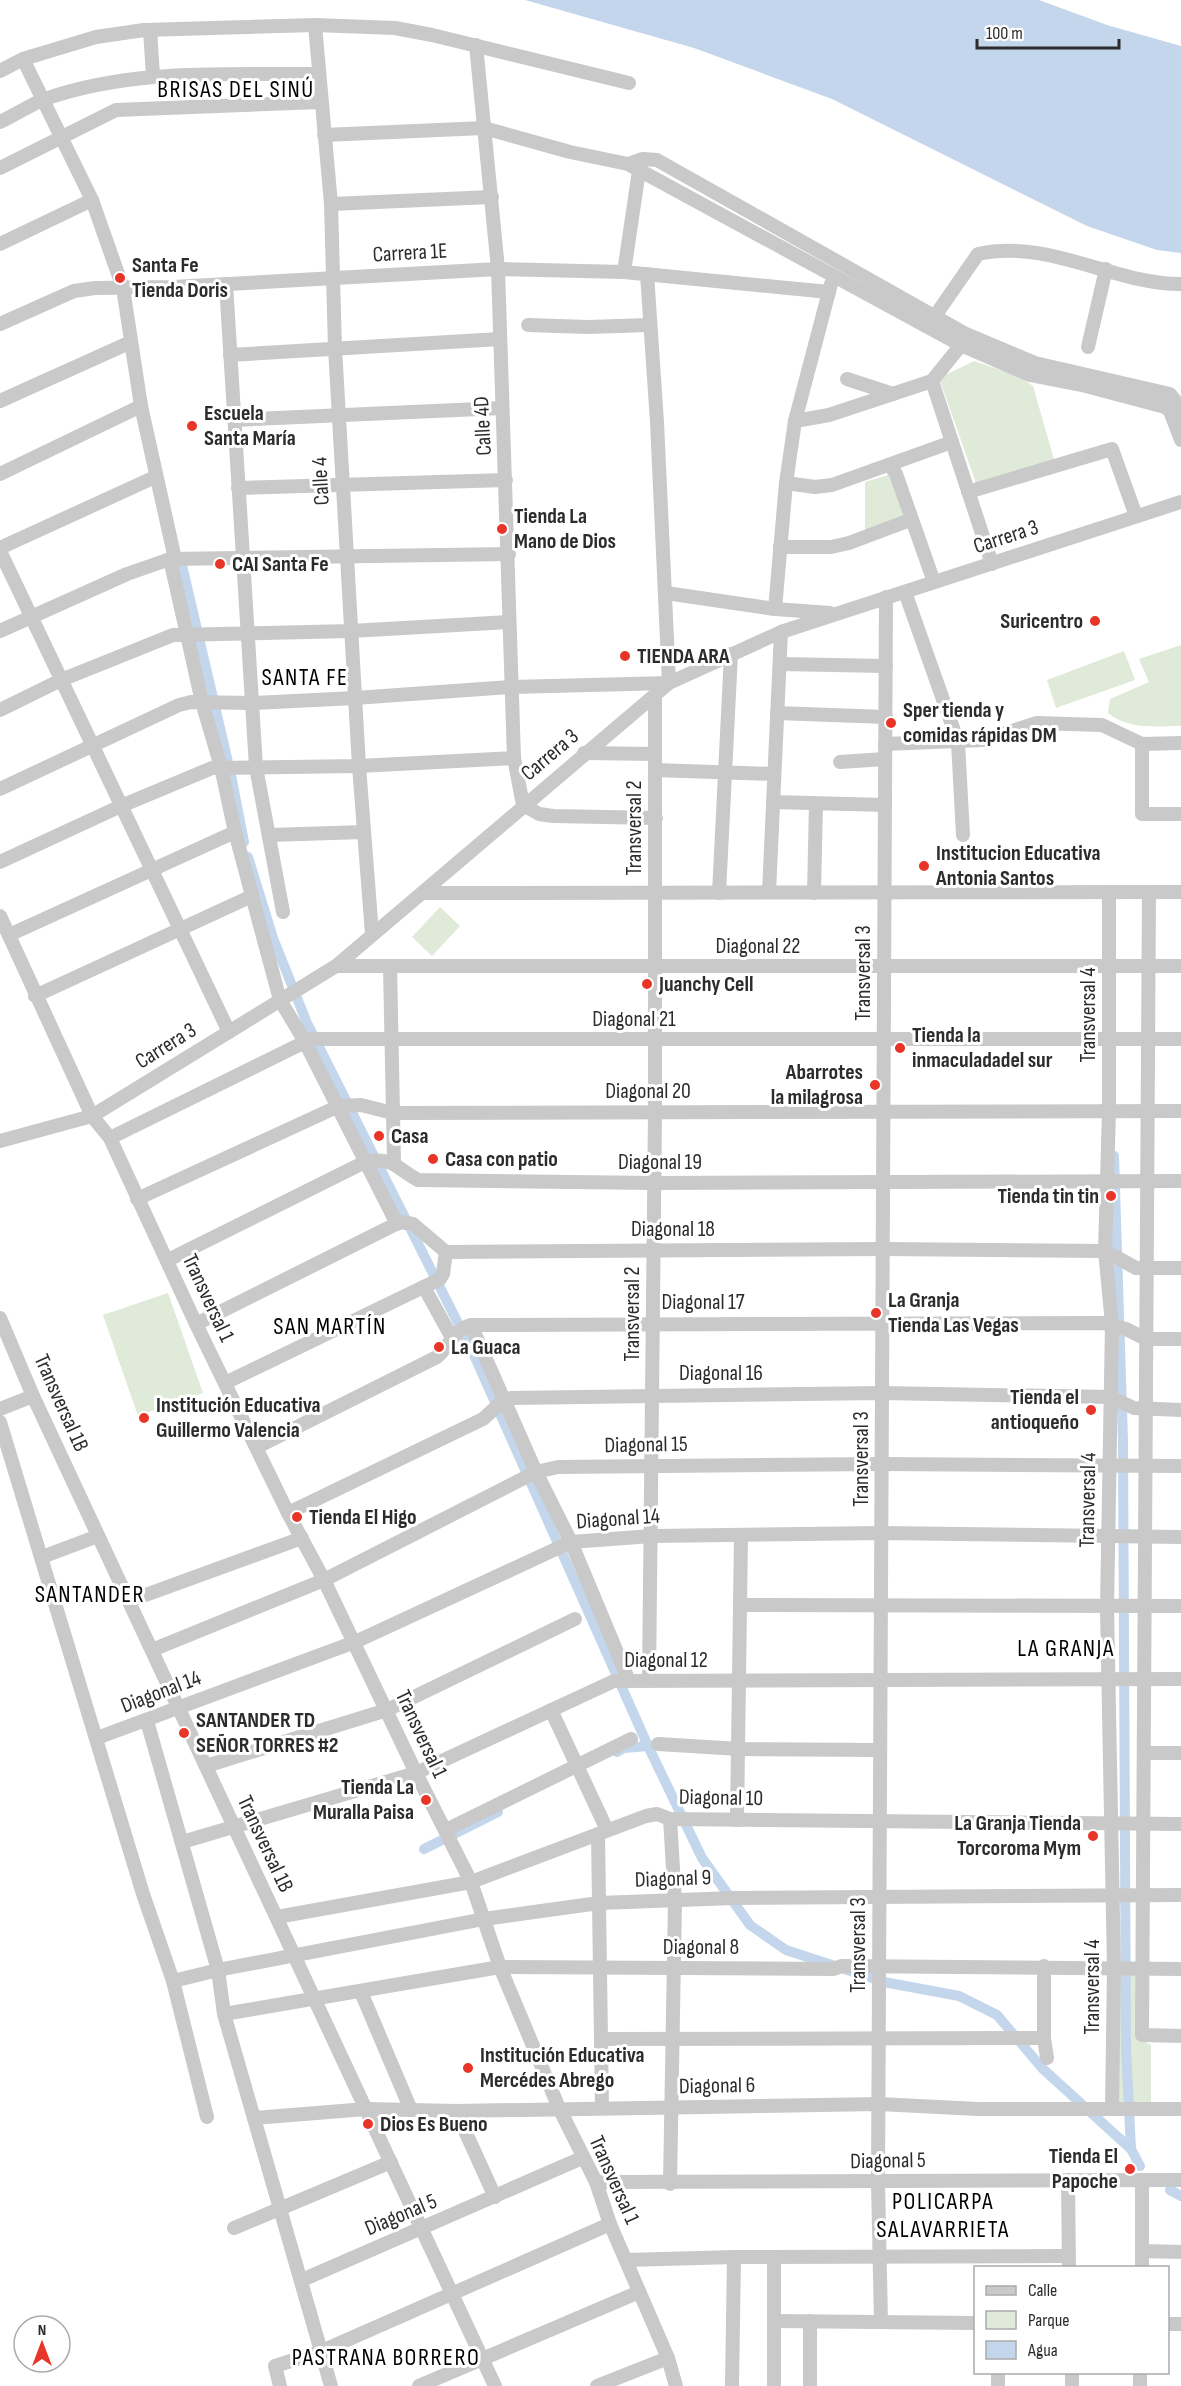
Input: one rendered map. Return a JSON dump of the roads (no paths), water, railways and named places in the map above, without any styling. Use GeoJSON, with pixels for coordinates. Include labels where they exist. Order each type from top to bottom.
{"type":"FeatureCollection","features":[{"type":"Feature","properties":{"kind":"street"},"geometry":{"type":"LineString","coordinates":[[0,71],[23,59],[96,37],[150,30],[315,25],[395,28],[476,45],[629,83]]}},
{"type":"Feature","properties":{"kind":"street","name":"Calle 4"},"geometry":{"type":"LineString","coordinates":[[315,25],[331,204],[334,348],[359,766],[372,934]]}},
{"type":"Feature","properties":{"kind":"street"},"geometry":{"type":"LineString","coordinates":[[150,30],[153,76]]}},
{"type":"Feature","properties":{"kind":"street","name":"Calle 4D"},"geometry":{"type":"LineString","coordinates":[[476,45],[498,269],[514,758],[523,806]]}},
{"type":"Feature","properties":{"kind":"street"},"geometry":{"type":"LineString","coordinates":[[23,59],[92,200],[123,288],[141,406],[155,477],[181,559],[188,633],[204,702],[223,767],[235,832],[283,998],[313,1040],[349,1105],[377,1161],[403,1223],[446,1252],[443,1274],[430,1284],[225,1383]]}},
{"type":"Feature","properties":{"kind":"street"},"geometry":{"type":"LineString","coordinates":[[0,122],[43,100],[98,84],[153,76],[319,74]]}},
{"type":"Feature","properties":{"kind":"street"},"geometry":{"type":"LineString","coordinates":[[0,168],[61,136],[116,110],[129,107],[321,102]]}},
{"type":"Feature","properties":{"kind":"street"},"geometry":{"type":"LineString","coordinates":[[324,135],[484,128],[570,152],[636,165],[961,345],[1030,375],[1086,386],[1165,407],[1170,411],[1181,440]]}},
{"type":"Feature","properties":{"kind":"street"},"geometry":{"type":"LineString","coordinates":[[636,165],[657,160],[837,259],[966,334],[1035,363],[1175,392],[1174,399],[1181,422]]}},
{"type":"Feature","properties":{"kind":"street"},"geometry":{"type":"LineString","coordinates":[[624,272],[636,165]]}},
{"type":"Feature","properties":{"kind":"street"},"geometry":{"type":"LineString","coordinates":[[331,204],[492,197]]}},
{"type":"Feature","properties":{"kind":"street"},"geometry":{"type":"LineString","coordinates":[[0,244],[92,200]]}},
{"type":"Feature","properties":{"kind":"street"},"geometry":{"type":"LineString","coordinates":[[935,316],[978,254],[995,250],[1053,256],[1106,268],[1148,282],[1181,284]]}},
{"type":"Feature","properties":{"kind":"street"},"geometry":{"type":"LineString","coordinates":[[775,609],[786,483],[795,421],[837,259]]}},
{"type":"Feature","properties":{"kind":"street"},"geometry":{"type":"LineString","coordinates":[[1088,347],[1106,268]]}},
{"type":"Feature","properties":{"kind":"street","name":"Carrera 1E"},"geometry":{"type":"LineString","coordinates":[[0,324],[74,291],[498,269],[624,272],[830,292]]}},
{"type":"Feature","properties":{"kind":"street"},"geometry":{"type":"LineString","coordinates":[[0,789],[179,705],[204,702],[253,703],[355,698],[512,687],[669,683],[666,593],[647,274]]}},
{"type":"Feature","properties":{"kind":"street"},"geometry":{"type":"LineString","coordinates":[[226,284],[253,703],[250,767],[269,836],[283,912]]}},
{"type":"Feature","properties":{"kind":"street"},"geometry":{"type":"LineString","coordinates":[[528,325],[588,327],[649,325]]}},
{"type":"Feature","properties":{"kind":"street"},"geometry":{"type":"LineString","coordinates":[[230,356],[500,339]]}},
{"type":"Feature","properties":{"kind":"street"},"geometry":{"type":"LineString","coordinates":[[0,401],[131,342]]}},
{"type":"Feature","properties":{"kind":"street"},"geometry":{"type":"LineString","coordinates":[[795,421],[829,415],[932,381],[961,345]]}},
{"type":"Feature","properties":{"kind":"street"},"geometry":{"type":"LineString","coordinates":[[847,379],[893,394]]}},
{"type":"Feature","properties":{"kind":"street"},"geometry":{"type":"LineString","coordinates":[[932,381],[992,564]]}},
{"type":"Feature","properties":{"kind":"street"},"geometry":{"type":"LineString","coordinates":[[0,474],[141,406]]}},
{"type":"Feature","properties":{"kind":"street"},"geometry":{"type":"LineString","coordinates":[[234,420],[502,408]]}},
{"type":"Feature","properties":{"kind":"street"},"geometry":{"type":"LineString","coordinates":[[786,483],[815,487],[832,485],[952,442]]}},
{"type":"Feature","properties":{"kind":"street"},"geometry":{"type":"LineString","coordinates":[[968,492],[1112,449],[1136,516]]}},
{"type":"Feature","properties":{"kind":"street"},"geometry":{"type":"LineString","coordinates":[[890,465],[896,474],[910,520],[934,582]]}},
{"type":"Feature","properties":{"kind":"street"},"geometry":{"type":"LineString","coordinates":[[155,477],[0,550],[229,1032]]}},
{"type":"Feature","properties":{"kind":"street"},"geometry":{"type":"LineString","coordinates":[[238,488],[342,483],[506,480]]}},
{"type":"Feature","properties":{"kind":"street","name":"Carrera 3"},"geometry":{"type":"LineString","coordinates":[[0,1141],[92,1116],[336,966],[669,683],[781,632],[1181,502]]}},
{"type":"Feature","properties":{"kind":"street"},"geometry":{"type":"LineString","coordinates":[[780,547],[831,547],[849,543],[910,520]]}},
{"type":"Feature","properties":{"kind":"street"},"geometry":{"type":"LineString","coordinates":[[0,632],[127,574],[181,559],[509,554]]}},
{"type":"Feature","properties":{"kind":"street"},"geometry":{"type":"LineString","coordinates":[[905,592],[958,742],[963,835]]}},
{"type":"Feature","properties":{"kind":"street"},"geometry":{"type":"LineString","coordinates":[[666,593],[775,609],[835,614]]}},
{"type":"Feature","properties":{"kind":"street","name":"Transversal 3"},"geometry":{"type":"LineString","coordinates":[[881,2322],[878,2182],[886,597]]}},
{"type":"Feature","properties":{"kind":"street"},"geometry":{"type":"LineString","coordinates":[[0,710],[61,680],[150,643],[188,633],[351,631],[509,622]]}},
{"type":"Feature","properties":{"kind":"street"},"geometry":{"type":"LineString","coordinates":[[769,892],[781,632]]}},
{"type":"Feature","properties":{"kind":"street"},"geometry":{"type":"LineString","coordinates":[[719,893],[731,654]]}},
{"type":"Feature","properties":{"kind":"street"},"geometry":{"type":"LineString","coordinates":[[780,664],[886,666]]}},
{"type":"Feature","properties":{"kind":"street","name":"Transversal 2"},"geometry":{"type":"LineString","coordinates":[[649,1681],[655,1183],[655,696]]}},
{"type":"Feature","properties":{"kind":"street"},"geometry":{"type":"LineString","coordinates":[[777,713],[886,717]]}},
{"type":"Feature","properties":{"kind":"street"},"geometry":{"type":"LineString","coordinates":[[885,744],[958,742],[996,737],[1037,723],[1102,725],[1142,744],[1181,743]]}},
{"type":"Feature","properties":{"kind":"street"},"geometry":{"type":"LineString","coordinates":[[1142,744],[1142,814],[1181,814]]}},
{"type":"Feature","properties":{"kind":"street"},"geometry":{"type":"LineString","coordinates":[[584,753],[655,754]]}},
{"type":"Feature","properties":{"kind":"street"},"geometry":{"type":"LineString","coordinates":[[0,862],[202,771],[223,767],[359,766],[514,758]]}},
{"type":"Feature","properties":{"kind":"street"},"geometry":{"type":"LineString","coordinates":[[840,762],[885,759]]}},
{"type":"Feature","properties":{"kind":"street"},"geometry":{"type":"LineString","coordinates":[[655,770],[774,774]]}},
{"type":"Feature","properties":{"kind":"street"},"geometry":{"type":"LineString","coordinates":[[772,802],[885,805]]}},
{"type":"Feature","properties":{"kind":"street"},"geometry":{"type":"LineString","coordinates":[[814,893],[816,804]]}},
{"type":"Feature","properties":{"kind":"street"},"geometry":{"type":"LineString","coordinates":[[523,806],[539,814],[553,816],[656,818]]}},
{"type":"Feature","properties":{"kind":"street"},"geometry":{"type":"LineString","coordinates":[[9,935],[235,832]]}},
{"type":"Feature","properties":{"kind":"street"},"geometry":{"type":"LineString","coordinates":[[269,836],[364,832]]}},
{"type":"Feature","properties":{"kind":"street","name":"Transversal 4"},"geometry":{"type":"LineString","coordinates":[[1109,892],[1116,966],[1111,1039],[1109,1253],[1118,1326],[1113,1398],[1115,1466],[1110,1536],[1110,1608],[1115,1895],[1123,2109]]}},
{"type":"Feature","properties":{"kind":"street"},"geometry":{"type":"LineString","coordinates":[[1149,892],[1147,1181],[1141,1268],[1146,1339],[1140,1408],[1140,1466],[1146,1537],[1139,1607],[1145,1753],[1141,1823],[1141,1968],[1143,2036],[1181,2036]]}},
{"type":"Feature","properties":{"kind":"street"},"geometry":{"type":"LineString","coordinates":[[423,893],[1181,892]]}},
{"type":"Feature","properties":{"kind":"street"},"geometry":{"type":"LineString","coordinates":[[35,996],[252,896]]}},
{"type":"Feature","properties":{"kind":"street","name":"Transversal 1"},"geometry":{"type":"LineString","coordinates":[[0,916],[92,1116],[110,1138],[196,1324],[288,1513],[355,1642],[416,1773],[471,1882],[500,1967],[559,2108],[596,2182],[610,2224],[668,2358],[676,2386]]}},
{"type":"Feature","properties":{"kind":"street","name":"Diagonal 22"},"geometry":{"type":"LineString","coordinates":[[336,966],[655,968],[1181,966]]}},
{"type":"Feature","properties":{"kind":"street"},"geometry":{"type":"LineString","coordinates":[[168,1260],[377,1161],[393,1113],[390,966]]}},
{"type":"Feature","properties":{"kind":"street","name":"Diagonal 21"},"geometry":{"type":"LineString","coordinates":[[110,1138],[313,1040],[1181,1040]]}},
{"type":"Feature","properties":{"kind":"street"},"geometry":{"type":"LineString","coordinates":[[137,1199],[349,1105]]}},
{"type":"Feature","properties":{"kind":"street","name":"Diagonal 20"},"geometry":{"type":"LineString","coordinates":[[349,1105],[393,1113],[1181,1110]]}},
{"type":"Feature","properties":{"kind":"street","name":"Diagonal 19"},"geometry":{"type":"LineString","coordinates":[[377,1161],[418,1180],[655,1183],[1181,1181]]}},
{"type":"Feature","properties":{"kind":"street"},"geometry":{"type":"LineString","coordinates":[[196,1324],[403,1223]]}},
{"type":"Feature","properties":{"kind":"street","name":"Diagonal 18"},"geometry":{"type":"LineString","coordinates":[[446,1252],[883,1249],[1109,1253],[1141,1268]]}},
{"type":"Feature","properties":{"kind":"street"},"geometry":{"type":"LineString","coordinates":[[1141,1268],[1181,1268]]}},
{"type":"Feature","properties":{"kind":"street"},"geometry":{"type":"LineString","coordinates":[[430,1284],[461,1331],[501,1404],[533,1474],[560,1546],[623,1681]]}},
{"type":"Feature","properties":{"kind":"street","name":"Transversal 1B"},"geometry":{"type":"LineString","coordinates":[[0,1318],[33,1396],[495,2386]]}},
{"type":"Feature","properties":{"kind":"street","name":"Diagonal 17"},"geometry":{"type":"LineString","coordinates":[[461,1331],[652,1323],[882,1322],[1118,1326],[1146,1339],[1181,1339]]}},
{"type":"Feature","properties":{"kind":"street"},"geometry":{"type":"LineString","coordinates":[[257,1447],[436,1357],[461,1331]]}},
{"type":"Feature","properties":{"kind":"street","name":"Diagonal 16"},"geometry":{"type":"LineString","coordinates":[[501,1404],[511,1398],[653,1394],[882,1393],[1113,1398],[1140,1408],[1181,1410]]}},
{"type":"Feature","properties":{"kind":"street"},"geometry":{"type":"LineString","coordinates":[[0,1409],[33,1396]]}},
{"type":"Feature","properties":{"kind":"street"},"geometry":{"type":"LineString","coordinates":[[288,1513],[483,1419],[501,1404]]}},
{"type":"Feature","properties":{"kind":"street"},"geometry":{"type":"LineString","coordinates":[[0,1422],[143,1893],[173,1981],[207,2117]]}},
{"type":"Feature","properties":{"kind":"street","name":"Diagonal 15"},"geometry":{"type":"LineString","coordinates":[[152,1650],[324,1580],[518,1484],[533,1474],[558,1467],[882,1464],[1181,1466]]}},
{"type":"Feature","properties":{"kind":"street","name":"Diagonal 14"},"geometry":{"type":"LineString","coordinates":[[97,1738],[355,1642],[560,1546],[652,1536],[881,1533],[1181,1537]]}},
{"type":"Feature","properties":{"kind":"street"},"geometry":{"type":"LineString","coordinates":[[737,1820],[741,1535]]}},
{"type":"Feature","properties":{"kind":"street"},"geometry":{"type":"LineString","coordinates":[[42,1557],[98,1536]]}},
{"type":"Feature","properties":{"kind":"street"},"geometry":{"type":"LineString","coordinates":[[129,1601],[302,1538]]}},
{"type":"Feature","properties":{"kind":"street"},"geometry":{"type":"LineString","coordinates":[[741,1605],[1110,1608],[1181,1606]]}},
{"type":"Feature","properties":{"kind":"street"},"geometry":{"type":"LineString","coordinates":[[206,1766],[387,1710],[575,1619]]}},
{"type":"Feature","properties":{"kind":"street","name":"Diagonal 12"},"geometry":{"type":"LineString","coordinates":[[182,1842],[233,1825],[416,1773],[551,1710],[623,1681],[1181,1679]]}},
{"type":"Feature","properties":{"kind":"street"},"geometry":{"type":"LineString","coordinates":[[551,1710],[589,1789],[603,1832],[599,1903],[602,2108]]}},
{"type":"Feature","properties":{"kind":"street"},"geometry":{"type":"LineString","coordinates":[[147,1721],[218,1970],[224,2014],[331,2386]]}},
{"type":"Feature","properties":{"kind":"street"},"geometry":{"type":"LineString","coordinates":[[449,1836],[578,1764],[631,1739]]}},
{"type":"Feature","properties":{"kind":"street"},"geometry":{"type":"LineString","coordinates":[[658,1744],[739,1749],[880,1750]]}},
{"type":"Feature","properties":{"kind":"street"},"geometry":{"type":"LineString","coordinates":[[1145,1753],[1181,1753]]}},
{"type":"Feature","properties":{"kind":"street","name":"Diagonal 10"},"geometry":{"type":"LineString","coordinates":[[277,1917],[471,1882],[646,1816],[657,1814],[675,1819],[699,1820],[1181,1824]]}},
{"type":"Feature","properties":{"kind":"street"},"geometry":{"type":"LineString","coordinates":[[670,2184],[675,1819]]}},
{"type":"Feature","properties":{"kind":"street","name":"Diagonal 9"},"geometry":{"type":"LineString","coordinates":[[173,1981],[218,1970],[484,1918],[599,1903],[734,1898],[1181,1895]]}},
{"type":"Feature","properties":{"kind":"street"},"geometry":{"type":"LineString","coordinates":[[1044,1966],[1044,2038],[1047,2058]]}},
{"type":"Feature","properties":{"kind":"street","name":"Diagonal 8"},"geometry":{"type":"LineString","coordinates":[[224,2014],[500,1967],[837,1968],[879,1975],[1044,1966],[1181,1969]]}},
{"type":"Feature","properties":{"kind":"street"},"geometry":{"type":"LineString","coordinates":[[361,1992],[411,2110]]}},
{"type":"Feature","properties":{"kind":"street"},"geometry":{"type":"LineString","coordinates":[[602,2039],[1044,2038]]}},
{"type":"Feature","properties":{"kind":"street","name":"Diagonal 6"},"geometry":{"type":"LineString","coordinates":[[254,2118],[366,2109],[456,2111],[879,2104],[978,2109],[1181,2109]]}},
{"type":"Feature","properties":{"kind":"street"},"geometry":{"type":"LineString","coordinates":[[456,2111],[495,2198]]}},
{"type":"Feature","properties":{"kind":"street","name":"Diagonal 5"},"geometry":{"type":"LineString","coordinates":[[302,2280],[495,2198],[582,2158]]}},
{"type":"Feature","properties":{"kind":"street"},"geometry":{"type":"LineString","coordinates":[[234,2228],[280,2211],[391,2162]]}},
{"type":"Feature","properties":{"kind":"street"},"geometry":{"type":"LineString","coordinates":[[627,2260],[880,2257],[1069,2262],[1068,2180]]}},
{"type":"Feature","properties":{"kind":"street"},"geometry":{"type":"LineString","coordinates":[[1142,2266],[1147,2180]]}},
{"type":"Feature","properties":{"kind":"street","name":"Diagonal 5"},"geometry":{"type":"LineString","coordinates":[[596,2182],[670,2184],[1175,2181]]}},
{"type":"Feature","properties":{"kind":"street"},"geometry":{"type":"LineString","coordinates":[[280,2386],[275,2366],[322,2351],[610,2224]]}},
{"type":"Feature","properties":{"kind":"street"},"geometry":{"type":"LineString","coordinates":[[1142,2251],[1181,2252]]}},
{"type":"Feature","properties":{"kind":"street"},"geometry":{"type":"LineString","coordinates":[[732,2386],[734,2257]]}},
{"type":"Feature","properties":{"kind":"street"},"geometry":{"type":"LineString","coordinates":[[774,2258],[774,2386]]}},
{"type":"Feature","properties":{"kind":"street"},"geometry":{"type":"LineString","coordinates":[[419,2386],[639,2292]]}},
{"type":"Feature","properties":{"kind":"street"},"geometry":{"type":"LineString","coordinates":[[775,2321],[974,2323]]}},
{"type":"Feature","properties":{"kind":"street"},"geometry":{"type":"LineString","coordinates":[[810,2321],[810,2386]]}},
{"type":"Feature","properties":{"kind":"street"},"geometry":{"type":"LineString","coordinates":[[597,2386],[668,2358]]}},
{"type":"Feature","properties":{"kind":"water"},"geometry":{"type":"Polygon","coordinates":[[[525,0],[1039,0],[1107,25],[1181,46],[1181,253],[1157,250],[1087,226],[832,99],[694,48],[525,0]]]}},
{"type":"Feature","properties":{"kind":"waterway"},"geometry":{"type":"LineString","coordinates":[[181,561],[231,775],[244,842]]}},
{"type":"Feature","properties":{"kind":"waterway"},"geometry":{"type":"LineString","coordinates":[[248,857],[273,938],[307,1023],[474,1355],[648,1746],[702,1858],[750,1925],[786,1950],[884,1982],[959,1996],[997,2015],[1043,2069],[1131,2149],[1140,2166]]}},
{"type":"Feature","properties":{"kind":"waterway"},"geometry":{"type":"LineString","coordinates":[[1114,1156],[1123,1441],[1126,2049],[1131,2149]]}},
{"type":"Feature","properties":{"kind":"waterway"},"geometry":{"type":"LineString","coordinates":[[617,1752],[624,1748],[648,1746]]}},
{"type":"Feature","properties":{"kind":"waterway"},"geometry":{"type":"LineString","coordinates":[[424,1849],[498,1812]]}},
{"type":"Feature","properties":{"kind":"waterway"},"geometry":{"type":"LineString","coordinates":[[1170,2190],[1181,2196]]}},
{"type":"Feature","properties":{"kind":"place","name":"Santa Fe Tienda Doris"},"geometry":{"type":"Point","coordinates":[120,278]}},
{"type":"Feature","properties":{"kind":"place","name":"Escuela Santa María"},"geometry":{"type":"Point","coordinates":[192,426]}},
{"type":"Feature","properties":{"kind":"place","name":"Tienda La Mano de Dios"},"geometry":{"type":"Point","coordinates":[502,529]}},
{"type":"Feature","properties":{"kind":"place","name":"CAI Santa Fe"},"geometry":{"type":"Point","coordinates":[220,564]}},
{"type":"Feature","properties":{"kind":"place","name":"Suricentro"},"geometry":{"type":"Point","coordinates":[1095,621]}},
{"type":"Feature","properties":{"kind":"place","name":"TIENDA ARA"},"geometry":{"type":"Point","coordinates":[625,656]}},
{"type":"Feature","properties":{"kind":"place","name":"Sper tienda y comidas rápidas DM"},"geometry":{"type":"Point","coordinates":[891,723]}},
{"type":"Feature","properties":{"kind":"place","name":"Institucion Educativa Antonia Santos"},"geometry":{"type":"Point","coordinates":[924,866]}},
{"type":"Feature","properties":{"kind":"place","name":"Juanchy Cell"},"geometry":{"type":"Point","coordinates":[647,984]}},
{"type":"Feature","properties":{"kind":"place","name":"Tienda la inmaculadadel sur"},"geometry":{"type":"Point","coordinates":[900,1048]}},
{"type":"Feature","properties":{"kind":"place","name":"Abarrotes la milagrosa"},"geometry":{"type":"Point","coordinates":[875,1085]}},
{"type":"Feature","properties":{"kind":"place","name":"Casa"},"geometry":{"type":"Point","coordinates":[379,1136]}},
{"type":"Feature","properties":{"kind":"place","name":"Casa con patio"},"geometry":{"type":"Point","coordinates":[433,1159]}},
{"type":"Feature","properties":{"kind":"place","name":"Tienda tin tin"},"geometry":{"type":"Point","coordinates":[1111,1196]}},
{"type":"Feature","properties":{"kind":"place","name":"La Granja Tienda Las Vegas"},"geometry":{"type":"Point","coordinates":[876,1313]}},
{"type":"Feature","properties":{"kind":"place","name":"La Guaca"},"geometry":{"type":"Point","coordinates":[439,1347]}},
{"type":"Feature","properties":{"kind":"place","name":"Tienda el antioqueño"},"geometry":{"type":"Point","coordinates":[1091,1410]}},
{"type":"Feature","properties":{"kind":"place","name":"Institución Educativa Guillermo Valencia"},"geometry":{"type":"Point","coordinates":[144,1418]}},
{"type":"Feature","properties":{"kind":"place","name":"Tienda El Higo"},"geometry":{"type":"Point","coordinates":[297,1517]}},
{"type":"Feature","properties":{"kind":"place","name":"SANTANDER TD SEÑOR TORRES #2"},"geometry":{"type":"Point","coordinates":[184,1733]}},
{"type":"Feature","properties":{"kind":"place","name":"Tienda La Muralla Paisa"},"geometry":{"type":"Point","coordinates":[426,1800]}},
{"type":"Feature","properties":{"kind":"place","name":"La Granja Tienda Torcoroma Mym"},"geometry":{"type":"Point","coordinates":[1093,1836]}},
{"type":"Feature","properties":{"kind":"place","name":"Institución Educativa Mercédes Abrego"},"geometry":{"type":"Point","coordinates":[468,2068]}},
{"type":"Feature","properties":{"kind":"place","name":"Dios Es Bueno"},"geometry":{"type":"Point","coordinates":[368,2124]}},
{"type":"Feature","properties":{"kind":"place","name":"Tienda El Papoche"},"geometry":{"type":"Point","coordinates":[1130,2169]}},
{"type":"Feature","properties":{"kind":"district","name":"BRISAS DEL SINÚ"},"geometry":{"type":"Point","coordinates":[236,89]}},
{"type":"Feature","properties":{"kind":"district","name":"SANTA FE"},"geometry":{"type":"Point","coordinates":[305,677]}},
{"type":"Feature","properties":{"kind":"district","name":"SAN MARTÍN"},"geometry":{"type":"Point","coordinates":[330,1326]}},
{"type":"Feature","properties":{"kind":"district","name":"SANTANDER"},"geometry":{"type":"Point","coordinates":[90,1594]}},
{"type":"Feature","properties":{"kind":"district","name":"LA GRANJA"},"geometry":{"type":"Point","coordinates":[1066,1648]}},
{"type":"Feature","properties":{"kind":"district","name":"POLICARPA SALAVARRIETA"},"geometry":{"type":"Point","coordinates":[943,2215]}},
{"type":"Feature","properties":{"kind":"district","name":"PASTRANA BORRERO"},"geometry":{"type":"Point","coordinates":[386,2357]}}]}
